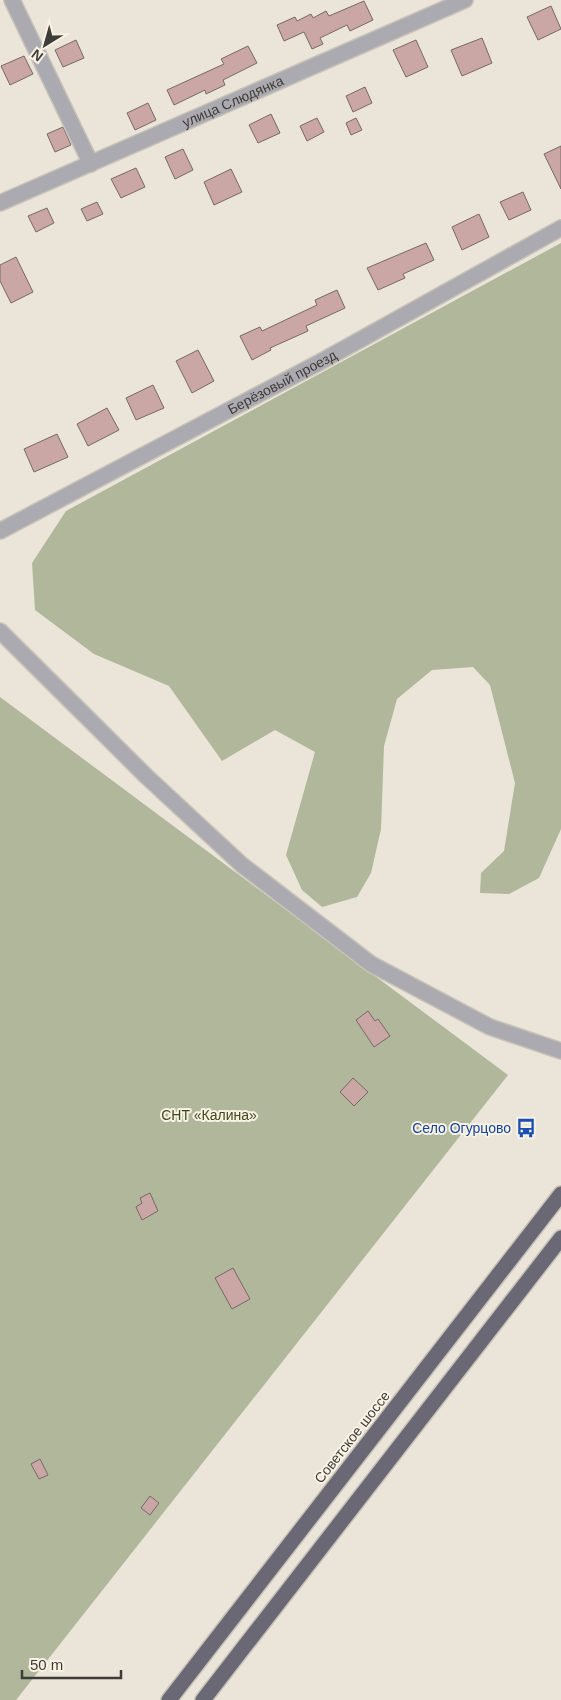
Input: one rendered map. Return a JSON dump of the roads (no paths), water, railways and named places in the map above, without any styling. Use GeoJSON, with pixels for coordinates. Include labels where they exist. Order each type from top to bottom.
{"type":"FeatureCollection","features":[{"type":"Feature","properties":{"kind":"highway","name":"Советское шоссе"},"geometry":{"type":"LineString","coordinates":[[169,1700],[561,1194]]}},
{"type":"Feature","properties":{"kind":"highway"},"geometry":{"type":"LineString","coordinates":[[203,1700],[561,1238]]}},
{"type":"Feature","properties":{"kind":"street"},"geometry":{"type":"LineString","coordinates":[[12,0],[90,164]]}},
{"type":"Feature","properties":{"kind":"street","name":"улица Слюдянка"},"geometry":{"type":"LineString","coordinates":[[0,203],[465,0]]}},
{"type":"Feature","properties":{"kind":"street","name":"Берёзовый проезд"},"geometry":{"type":"LineString","coordinates":[[0,531],[322,361],[561,228]]}},
{"type":"Feature","properties":{"kind":"street"},"geometry":{"type":"LineString","coordinates":[[0,631],[146,776],[242,865],[371,964],[490,1027],[561,1051]]}},
{"type":"Feature","properties":{"kind":"place","name":"Село Огурцово"},"geometry":{"type":"Point","coordinates":[526,1128]}},
{"type":"Feature","properties":{"kind":"park label","name":"СНТ «Калина»"},"geometry":{"type":"Point","coordinates":[209,1115]}}]}
